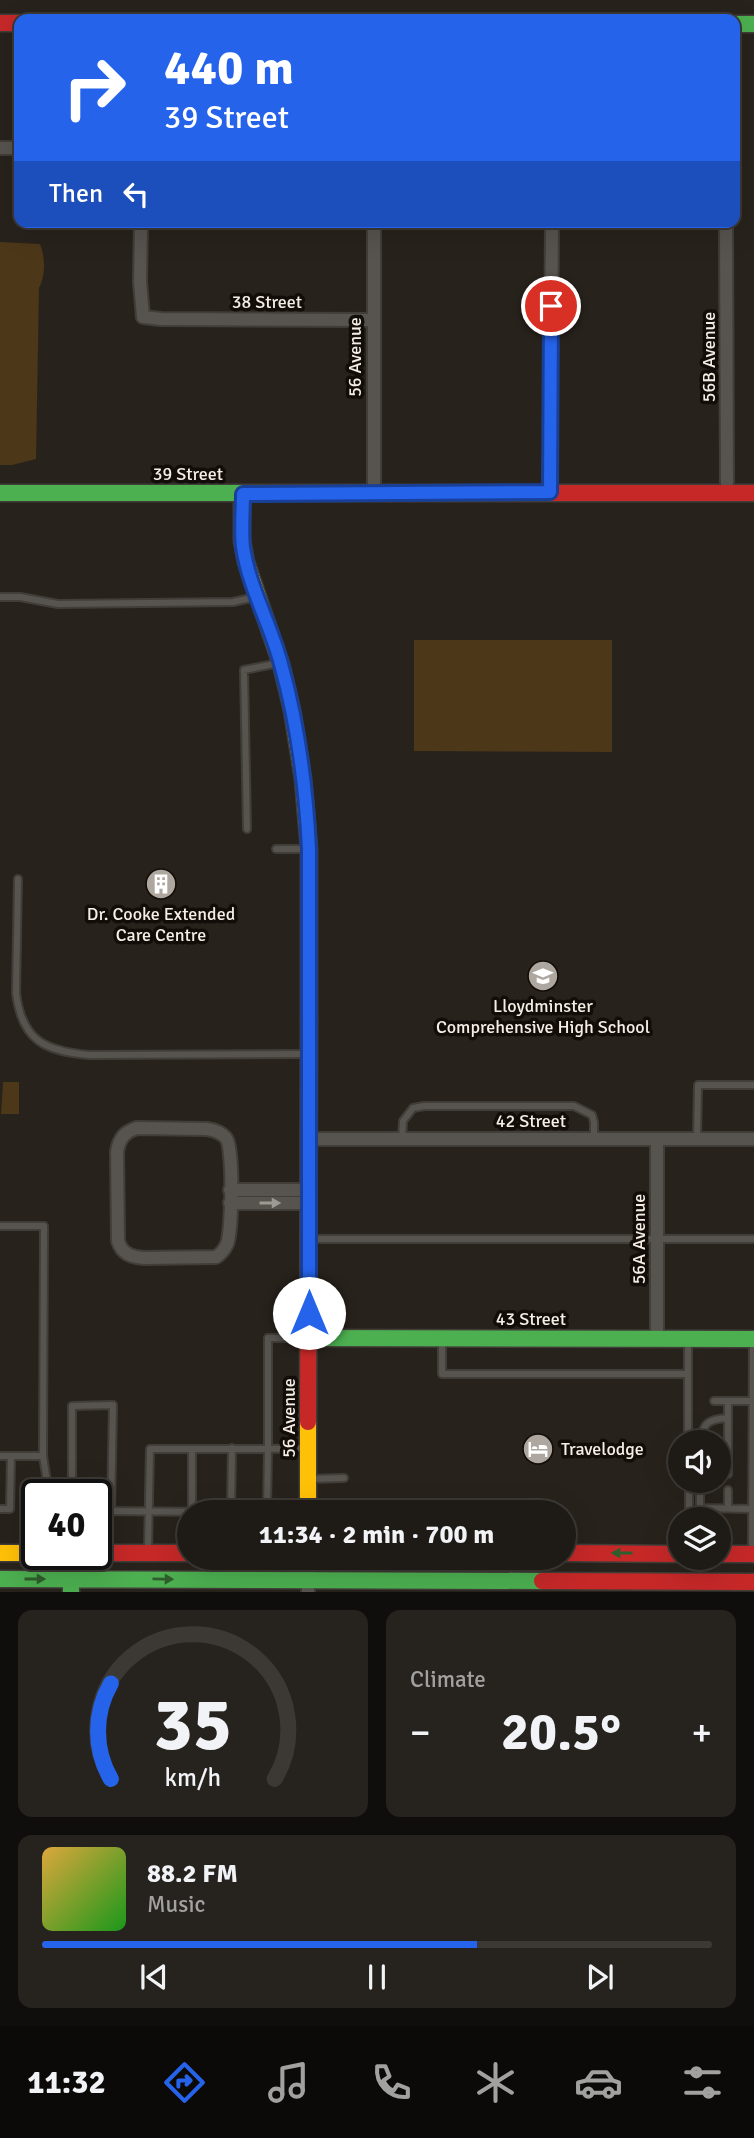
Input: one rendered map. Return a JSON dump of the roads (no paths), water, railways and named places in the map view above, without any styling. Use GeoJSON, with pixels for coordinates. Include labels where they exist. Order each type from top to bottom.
{"type":"FeatureCollection","features":[{"type":"Feature","properties":{"kind":"main road","name":"39 Street"},"geometry":{"type":"LineString","coordinates":[[0,493],[754,493]]}},
{"type":"Feature","properties":{"kind":"main road","name":"56 Avenue"},"geometry":{"type":"LineString","coordinates":[[243,494],[243,546],[249,574],[281,663],[307,802],[308,1500]]}},
{"type":"Feature","properties":{"kind":"main road","name":"43 Street"},"geometry":{"type":"LineString","coordinates":[[309,1338],[753,1339]]}},
{"type":"Feature","properties":{"kind":"main road"},"geometry":{"type":"LineString","coordinates":[[0,1553],[21,1553]]}},
{"type":"Feature","properties":{"kind":"main road"},"geometry":{"type":"LineString","coordinates":[[112,1553],[177,1553]]}},
{"type":"Feature","properties":{"kind":"main road"},"geometry":{"type":"LineString","coordinates":[[576,1553],[668,1554]]}},
{"type":"Feature","properties":{"kind":"main road"},"geometry":{"type":"LineString","coordinates":[[731,1554],[753,1554]]}},
{"type":"Feature","properties":{"kind":"main road"},"geometry":{"type":"LineString","coordinates":[[0,1579],[71,1585],[221,1586],[651,1587],[754,1582]]}},
{"type":"Feature","properties":{"kind":"street","name":"38 Street"},"geometry":{"type":"LineString","coordinates":[[141,228],[140,282],[143,317],[374,320]]}},
{"type":"Feature","properties":{"kind":"street","name":"56 Avenue"},"geometry":{"type":"LineString","coordinates":[[374,228],[374,492]]}},
{"type":"Feature","properties":{"kind":"street"},"geometry":{"type":"LineString","coordinates":[[550,492],[552,228]]}},
{"type":"Feature","properties":{"kind":"street","name":"56B Avenue"},"geometry":{"type":"LineString","coordinates":[[726,228],[727,492]]}},
{"type":"Feature","properties":{"kind":"street"},"geometry":{"type":"LineString","coordinates":[[137,1128],[217,1131],[226,1138],[229,1145],[230,1197],[229,1233],[222,1253],[216,1257],[144,1258],[125,1253],[118,1241],[119,1142],[124,1135],[137,1128]]}},
{"type":"Feature","properties":{"kind":"street","name":"42 Street"},"geometry":{"type":"LineString","coordinates":[[309,1139],[754,1139]]}},
{"type":"Feature","properties":{"kind":"street","name":"56A Avenue"},"geometry":{"type":"LineString","coordinates":[[657,1139],[657,1339]]}},
{"type":"Feature","properties":{"kind":"street"},"geometry":{"type":"LineString","coordinates":[[230,1197],[309,1196]]}},
{"type":"Feature","properties":{"kind":"lane"},"geometry":{"type":"LineString","coordinates":[[0,597],[72,604],[233,603],[257,596]]}},
{"type":"Feature","properties":{"kind":"lane"},"geometry":{"type":"LineString","coordinates":[[247,829],[244,670],[281,663]]}},
{"type":"Feature","properties":{"kind":"lane"},"geometry":{"type":"LineString","coordinates":[[276,849],[309,849]]}},
{"type":"Feature","properties":{"kind":"lane"},"geometry":{"type":"LineString","coordinates":[[18,879],[18,1008],[34,1038],[60,1052],[89,1055],[309,1054]]}},
{"type":"Feature","properties":{"kind":"lane"},"geometry":{"type":"LineString","coordinates":[[697,1139],[698,1085],[754,1085]]}},
{"type":"Feature","properties":{"kind":"lane"},"geometry":{"type":"LineString","coordinates":[[401,1139],[402,1121],[413,1108],[424,1105],[574,1105],[592,1115],[594,1139]]}},
{"type":"Feature","properties":{"kind":"lane"},"geometry":{"type":"LineString","coordinates":[[0,1226],[44,1226],[43,1456],[47,1479]]}},
{"type":"Feature","properties":{"kind":"lane"},"geometry":{"type":"LineString","coordinates":[[309,1239],[754,1239]]}},
{"type":"Feature","properties":{"kind":"lane"},"geometry":{"type":"LineString","coordinates":[[267,1500],[268,1338],[309,1338]]}},
{"type":"Feature","properties":{"kind":"lane"},"geometry":{"type":"LineString","coordinates":[[442,1338],[442,1374],[688,1374]]}},
{"type":"Feature","properties":{"kind":"lane"},"geometry":{"type":"LineString","coordinates":[[688,1339],[688,1430]]}},
{"type":"Feature","properties":{"kind":"lane"},"geometry":{"type":"LineString","coordinates":[[753,1339],[753,1554]]}},
{"type":"Feature","properties":{"kind":"lane"},"geometry":{"type":"LineString","coordinates":[[714,1401],[753,1401]]}},
{"type":"Feature","properties":{"kind":"lane"},"geometry":{"type":"LineString","coordinates":[[728,1401],[728,1430]]}},
{"type":"Feature","properties":{"kind":"lane"},"geometry":{"type":"LineString","coordinates":[[72,1479],[72,1406],[113,1405],[112,1479]]}},
{"type":"Feature","properties":{"kind":"lane"},"geometry":{"type":"LineString","coordinates":[[703,1430],[712,1419],[728,1418]]}},
{"type":"Feature","properties":{"kind":"lane"},"geometry":{"type":"LineString","coordinates":[[231,1500],[232,1448]]}},
{"type":"Feature","properties":{"kind":"lane"},"geometry":{"type":"LineString","coordinates":[[148,1553],[150,1449],[308,1448]]}},
{"type":"Feature","properties":{"kind":"lane"},"geometry":{"type":"LineString","coordinates":[[192,1449],[192,1500]]}},
{"type":"Feature","properties":{"kind":"lane"},"geometry":{"type":"LineString","coordinates":[[0,1456],[43,1456]]}},
{"type":"Feature","properties":{"kind":"lane"},"geometry":{"type":"LineString","coordinates":[[0,1509],[10,1509],[11,1456]]}},
{"type":"Feature","properties":{"kind":"lane"},"geometry":{"type":"LineString","coordinates":[[308,1479],[344,1478]]}},
{"type":"Feature","properties":{"kind":"lane"},"geometry":{"type":"LineString","coordinates":[[731,1508],[753,1508]]}},
{"type":"Feature","properties":{"kind":"lane"},"geometry":{"type":"LineString","coordinates":[[112,1511],[177,1512]]}},
{"type":"Feature","properties":{"kind":"place","name":"Dr. Cooke Extended Care Centre"},"geometry":{"type":"Point","coordinates":[161,884]}},
{"type":"Feature","properties":{"kind":"place","name":"Lloydminster Comprehensive High School"},"geometry":{"type":"Point","coordinates":[543,976]}},
{"type":"Feature","properties":{"kind":"place","name":"Travelodge"},"geometry":{"type":"Point","coordinates":[538,1449]}}]}
